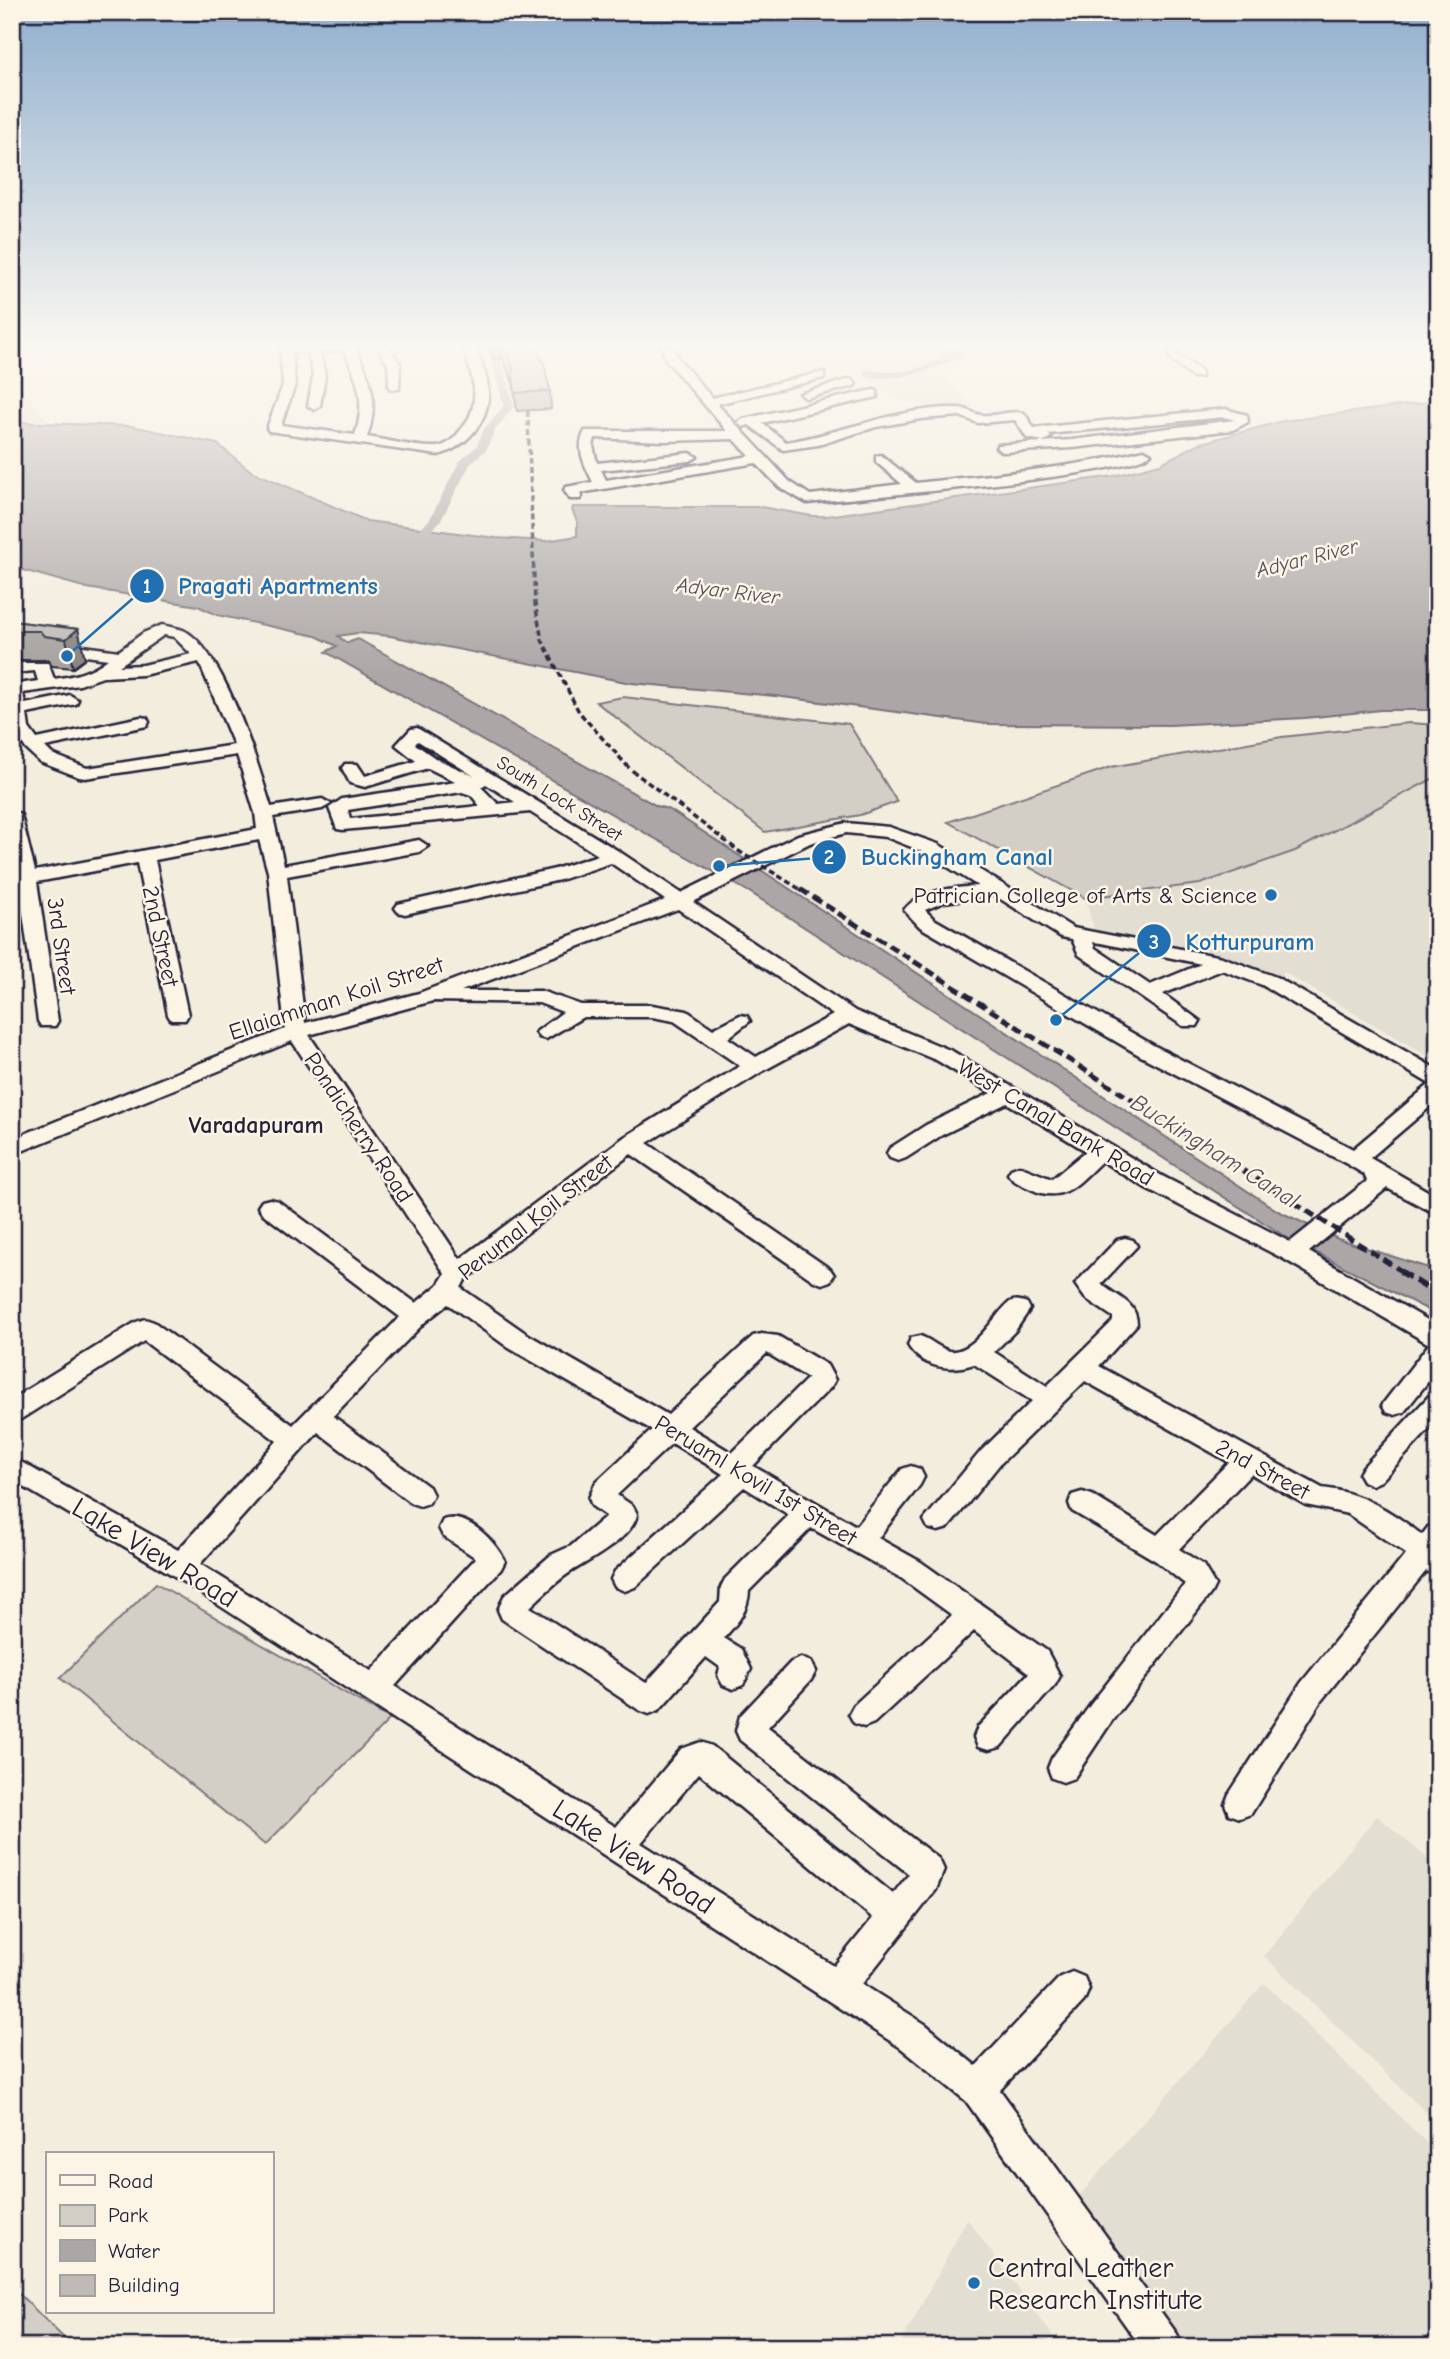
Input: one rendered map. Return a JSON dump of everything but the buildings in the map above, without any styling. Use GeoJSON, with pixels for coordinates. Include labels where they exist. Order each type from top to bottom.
{"type":"FeatureCollection","features":[{"type":"Feature","properties":{"kind":"street"},"geometry":{"type":"LineString","coordinates":[[589,457],[601,484]]}},
{"type":"Feature","properties":{"kind":"street"},"geometry":{"type":"LineString","coordinates":[[593,467],[621,457]]}},
{"type":"Feature","properties":{"kind":"street"},"geometry":{"type":"LineString","coordinates":[[666,457],[669,476]]}},
{"type":"Feature","properties":{"kind":"street"},"geometry":{"type":"LineString","coordinates":[[575,496],[571,490],[669,476],[745,457]]}},
{"type":"Feature","properties":{"kind":"street"},"geometry":{"type":"LineString","coordinates":[[760,457],[784,484],[807,499],[1078,469],[1135,457]]}},
{"type":"Feature","properties":{"kind":"street"},"geometry":{"type":"LineString","coordinates":[[1069,457],[1078,469]]}},
{"type":"Feature","properties":{"kind":"street"},"geometry":{"type":"LineString","coordinates":[[881,459],[912,486]]}},
{"type":"Feature","properties":{"kind":"street","name":"Pondicherry Road"},"geometry":{"type":"LineString","coordinates":[[122,656],[162,630],[179,634],[205,664],[244,749],[266,809],[266,833],[277,872],[296,1032],[452,1283]]}},
{"type":"Feature","properties":{"kind":"street"},"geometry":{"type":"LineString","coordinates":[[12,640],[122,656]]}},
{"type":"Feature","properties":{"kind":"street"},"geometry":{"type":"LineString","coordinates":[[122,656],[101,672],[80,680],[13,690],[15,712],[21,728],[32,745],[46,758],[85,773],[244,749]]}},
{"type":"Feature","properties":{"kind":"street"},"geometry":{"type":"LineString","coordinates":[[101,672],[205,664]]}},
{"type":"Feature","properties":{"kind":"street"},"geometry":{"type":"LineString","coordinates":[[132,684],[205,664]]}},
{"type":"Feature","properties":{"kind":"street"},"geometry":{"type":"LineString","coordinates":[[12,668],[43,666],[47,685]]}},
{"type":"Feature","properties":{"kind":"street"},"geometry":{"type":"LineString","coordinates":[[15,712],[70,700]]}},
{"type":"Feature","properties":{"kind":"street"},"geometry":{"type":"LineString","coordinates":[[32,745],[141,722]]}},
{"type":"Feature","properties":{"kind":"street","name":"South Lock Street"},"geometry":{"type":"LineString","coordinates":[[429,762],[406,748],[407,742],[417,733],[613,856],[678,902]]}},
{"type":"Feature","properties":{"kind":"street"},"geometry":{"type":"LineString","coordinates":[[351,768],[356,779],[365,782],[429,762],[467,781],[495,783]]}},
{"type":"Feature","properties":{"kind":"street"},"geometry":{"type":"LineString","coordinates":[[493,810],[477,791],[462,787],[348,803],[338,808],[343,825],[493,810],[533,806]]}},
{"type":"Feature","properties":{"kind":"street"},"geometry":{"type":"LineString","coordinates":[[266,809],[321,804]]}},
{"type":"Feature","properties":{"kind":"street","name":"3rd Street"},"geometry":{"type":"LineString","coordinates":[[12,815],[20,880],[48,1021]]}},
{"type":"Feature","properties":{"kind":"street","name":"Ellaiamman Koil Street"},"geometry":{"type":"LineString","coordinates":[[12,1148],[296,1032],[426,997],[678,902],[804,839],[846,828],[889,832],[931,848],[1068,933],[1081,937]]}},
{"type":"Feature","properties":{"kind":"street"},"geometry":{"type":"LineString","coordinates":[[20,880],[266,833]]}},
{"type":"Feature","properties":{"kind":"street"},"geometry":{"type":"LineString","coordinates":[[277,872],[419,846]]}},
{"type":"Feature","properties":{"kind":"street"},"geometry":{"type":"LineString","coordinates":[[405,908],[560,874],[613,856]]}},
{"type":"Feature","properties":{"kind":"street","name":"2nd Street"},"geometry":{"type":"LineString","coordinates":[[145,857],[178,1015]]}},
{"type":"Feature","properties":{"kind":"street"},"geometry":{"type":"LineString","coordinates":[[1000,890],[946,896],[926,901],[914,910],[927,923],[1146,1050],[1367,1172],[1438,1207]]}},
{"type":"Feature","properties":{"kind":"street","name":"West Canal Bank Road"},"geometry":{"type":"LineString","coordinates":[[678,902],[848,1016],[945,1056],[1154,1182],[1296,1250],[1438,1338]]}},
{"type":"Feature","properties":{"kind":"street"},"geometry":{"type":"LineString","coordinates":[[1190,1021],[1086,951],[1081,937],[1101,937],[1222,963],[1290,991],[1438,1079]]}},
{"type":"Feature","properties":{"kind":"street"},"geometry":{"type":"LineString","coordinates":[[1149,992],[1222,963]]}},
{"type":"Feature","properties":{"kind":"street"},"geometry":{"type":"LineString","coordinates":[[426,997],[541,997],[579,1011],[652,1010],[680,1016],[755,1066]]}},
{"type":"Feature","properties":{"kind":"street"},"geometry":{"type":"LineString","coordinates":[[546,1032],[579,1011]]}},
{"type":"Feature","properties":{"kind":"street","name":"Perumal Koil Street"},"geometry":{"type":"LineString","coordinates":[[181,1566],[316,1417],[452,1283],[631,1143],[755,1066],[848,1016]]}},
{"type":"Feature","properties":{"kind":"street"},"geometry":{"type":"LineString","coordinates":[[713,1038],[740,1021]]}},
{"type":"Feature","properties":{"kind":"street"},"geometry":{"type":"LineString","coordinates":[[1296,1250],[1438,1088]]}},
{"type":"Feature","properties":{"kind":"street"},"geometry":{"type":"LineString","coordinates":[[898,1153],[934,1130],[1007,1094]]}},
{"type":"Feature","properties":{"kind":"street"},"geometry":{"type":"LineString","coordinates":[[631,1143],[822,1275]]}},
{"type":"Feature","properties":{"kind":"street"},"geometry":{"type":"LineString","coordinates":[[1019,1174],[1044,1186],[1057,1188],[1101,1150]]}},
{"type":"Feature","properties":{"kind":"street"},"geometry":{"type":"LineString","coordinates":[[270,1207],[416,1316]]}},
{"type":"Feature","properties":{"kind":"street"},"geometry":{"type":"LineString","coordinates":[[938,1520],[990,1458],[1081,1371],[1125,1324],[1125,1313],[1110,1300],[1088,1288],[1087,1284],[1125,1246]]}},
{"type":"Feature","properties":{"kind":"street","name":"Peruaml Kovil 1st Street"},"geometry":{"type":"LineString","coordinates":[[452,1283],[518,1340],[808,1513],[911,1570],[1037,1660],[1045,1671],[1040,1683],[989,1737]]}},
{"type":"Feature","properties":{"kind":"street"},"geometry":{"type":"LineString","coordinates":[[920,1345],[947,1360],[962,1360],[976,1353],[1013,1319],[1018,1309]]}},
{"type":"Feature","properties":{"kind":"street"},"geometry":{"type":"LineString","coordinates":[[12,1412],[145,1328],[294,1440]]}},
{"type":"Feature","properties":{"kind":"street"},"geometry":{"type":"LineString","coordinates":[[625,1578],[738,1470],[820,1384],[822,1376],[818,1372],[769,1343],[762,1343],[602,1494],[602,1498],[623,1514],[623,1518],[581,1554],[561,1563],[511,1608],[647,1701],[734,1605],[735,1587],[808,1513]]}},
{"type":"Feature","properties":{"kind":"street"},"geometry":{"type":"LineString","coordinates":[[1395,1405],[1438,1351]]}},
{"type":"Feature","properties":{"kind":"street"},"geometry":{"type":"LineString","coordinates":[[976,1353],[1049,1400]]}},
{"type":"Feature","properties":{"kind":"street","name":"2nd Street"},"geometry":{"type":"LineString","coordinates":[[1081,1371],[1315,1497],[1326,1501],[1346,1501],[1433,1551]]}},
{"type":"Feature","properties":{"kind":"street"},"geometry":{"type":"LineString","coordinates":[[1372,1474],[1438,1403]]}},
{"type":"Feature","properties":{"kind":"street"},"geometry":{"type":"LineString","coordinates":[[316,1417],[420,1495]]}},
{"type":"Feature","properties":{"kind":"street"},"geometry":{"type":"LineString","coordinates":[[1163,1552],[1166,1543],[1247,1461]]}},
{"type":"Feature","properties":{"kind":"street","name":"Lake View Road"},"geometry":{"type":"LineString","coordinates":[[12,1467],[181,1566],[913,2036],[978,2089],[1164,2347]]}},
{"type":"Feature","properties":{"kind":"street"},"geometry":{"type":"LineString","coordinates":[[859,1542],[911,1477]]}},
{"type":"Feature","properties":{"kind":"street"},"geometry":{"type":"LineString","coordinates":[[1063,1768],[1101,1713],[1201,1585],[1196,1575],[1163,1552],[1082,1503]]}},
{"type":"Feature","properties":{"kind":"street"},"geometry":{"type":"LineString","coordinates":[[374,1688],[491,1561],[486,1550],[453,1528]]}},
{"type":"Feature","properties":{"kind":"street"},"geometry":{"type":"LineString","coordinates":[[1240,1804],[1311,1692],[1433,1551]]}},
{"type":"Feature","properties":{"kind":"street"},"geometry":{"type":"LineString","coordinates":[[864,1714],[972,1615]]}},
{"type":"Feature","properties":{"kind":"street"},"geometry":{"type":"LineString","coordinates":[[704,1640],[731,1658],[736,1669],[733,1676]]}},
{"type":"Feature","properties":{"kind":"street"},"geometry":{"type":"LineString","coordinates":[[801,1671],[750,1729],[926,1867],[928,1875],[839,1986]]}},
{"type":"Feature","properties":{"kind":"street"},"geometry":{"type":"LineString","coordinates":[[619,1846],[692,1759],[701,1756],[895,1916]]}},
{"type":"Feature","properties":{"kind":"street"},"geometry":{"type":"LineString","coordinates":[[978,2089],[1072,1989]]}},
{"type":"Feature","properties":{"kind":"shaded area","name":"Patrician College of Arts & Science"},"geometry":{"type":"Polygon","coordinates":[[[1438,776],[1438,1062],[1283,972],[1282,982],[1207,956],[1206,949],[1096,936],[1085,898],[1200,884],[1295,851],[1438,776]]]}},
{"type":"Feature","properties":{"kind":"shaded area"},"geometry":{"type":"Polygon","coordinates":[[[1377,1816],[1438,1867],[1438,2124],[1264,1956],[1377,1816]]]}},
{"type":"Feature","properties":{"kind":"shaded area"},"geometry":{"type":"Polygon","coordinates":[[[1264,1983],[1438,2154],[1438,2347],[1179,2347],[1079,2196],[1264,1983]]]}},
{"type":"Feature","properties":{"kind":"shaded area","name":"Central Leather Research Institute"},"geometry":{"type":"Polygon","coordinates":[[[967,2219],[1061,2347],[899,2347],[967,2219]]]}},
{"type":"Feature","properties":{"kind":"green space"},"geometry":{"type":"Polygon","coordinates":[[[623,697],[849,724],[897,802],[860,815],[765,832],[596,702],[623,697]]]}},
{"type":"Feature","properties":{"kind":"green space"},"geometry":{"type":"Polygon","coordinates":[[[1409,723],[1438,725],[1438,776],[1295,851],[1200,884],[1085,898],[948,822],[1111,767],[1282,737],[1409,723]]]}},
{"type":"Feature","properties":{"kind":"green space"},"geometry":{"type":"Polygon","coordinates":[[[156,1583],[390,1719],[265,1845],[60,1678],[156,1583]]]}},
{"type":"Feature","properties":{"kind":"green space"},"geometry":{"type":"Polygon","coordinates":[[[12,2287],[73,2347],[12,2347],[12,2287]]]}},
{"type":"Feature","properties":{"kind":"water","name":"Adyar River"},"geometry":{"type":"Polygon","coordinates":[[[12,457],[233,457],[251,471],[367,521],[496,538],[546,541],[577,536],[573,507],[761,507],[826,516],[1114,476],[1160,464],[1173,457],[1438,457],[1438,710],[1381,710],[1305,718],[1170,725],[987,724],[775,696],[631,683],[390,636],[358,633],[338,636],[347,643],[358,639],[657,806],[670,810],[1278,1211],[1338,1239],[1438,1271],[1438,1315],[1286,1237],[751,893],[326,652],[337,646],[316,636],[217,615],[198,606],[87,588],[12,567],[12,457]]]}},
{"type":"Feature","properties":{"kind":"waterway","name":"Buckingham Canal"},"geometry":{"type":"LineString","coordinates":[[411,547],[435,520],[465,462],[471,457]]}},
{"type":"Feature","properties":{"kind":"railway"},"geometry":{"type":"LineString","coordinates":[[529,457],[535,604],[542,640],[579,712],[630,769],[740,852],[803,891]]}},
{"type":"Feature","properties":{"kind":"railway"},"geometry":{"type":"LineString","coordinates":[[800,889],[1403,1272]]}},
{"type":"Feature","properties":{"kind":"railway"},"geometry":{"type":"LineString","coordinates":[[1400,1271],[1438,1295]]}},
{"type":"Feature","properties":{"kind":"place","name":"Pragati Apartments"},"geometry":{"type":"Point","coordinates":[67,656]}},
{"type":"Feature","properties":{"kind":"place","name":"Buckingham Canal"},"geometry":{"type":"Point","coordinates":[719,866]}},
{"type":"Feature","properties":{"kind":"place","name":"Patrician College of Arts & Science"},"geometry":{"type":"Point","coordinates":[1271,895]}},
{"type":"Feature","properties":{"kind":"place","name":"Kotturpuram"},"geometry":{"type":"Point","coordinates":[1056,1020]}},
{"type":"Feature","properties":{"kind":"place","name":"Central Leather Research Institute"},"geometry":{"type":"Point","coordinates":[974,2283]}},
{"type":"Feature","properties":{"kind":"district","name":"Varadapuram"},"geometry":{"type":"Point","coordinates":[256,1125]}}]}
